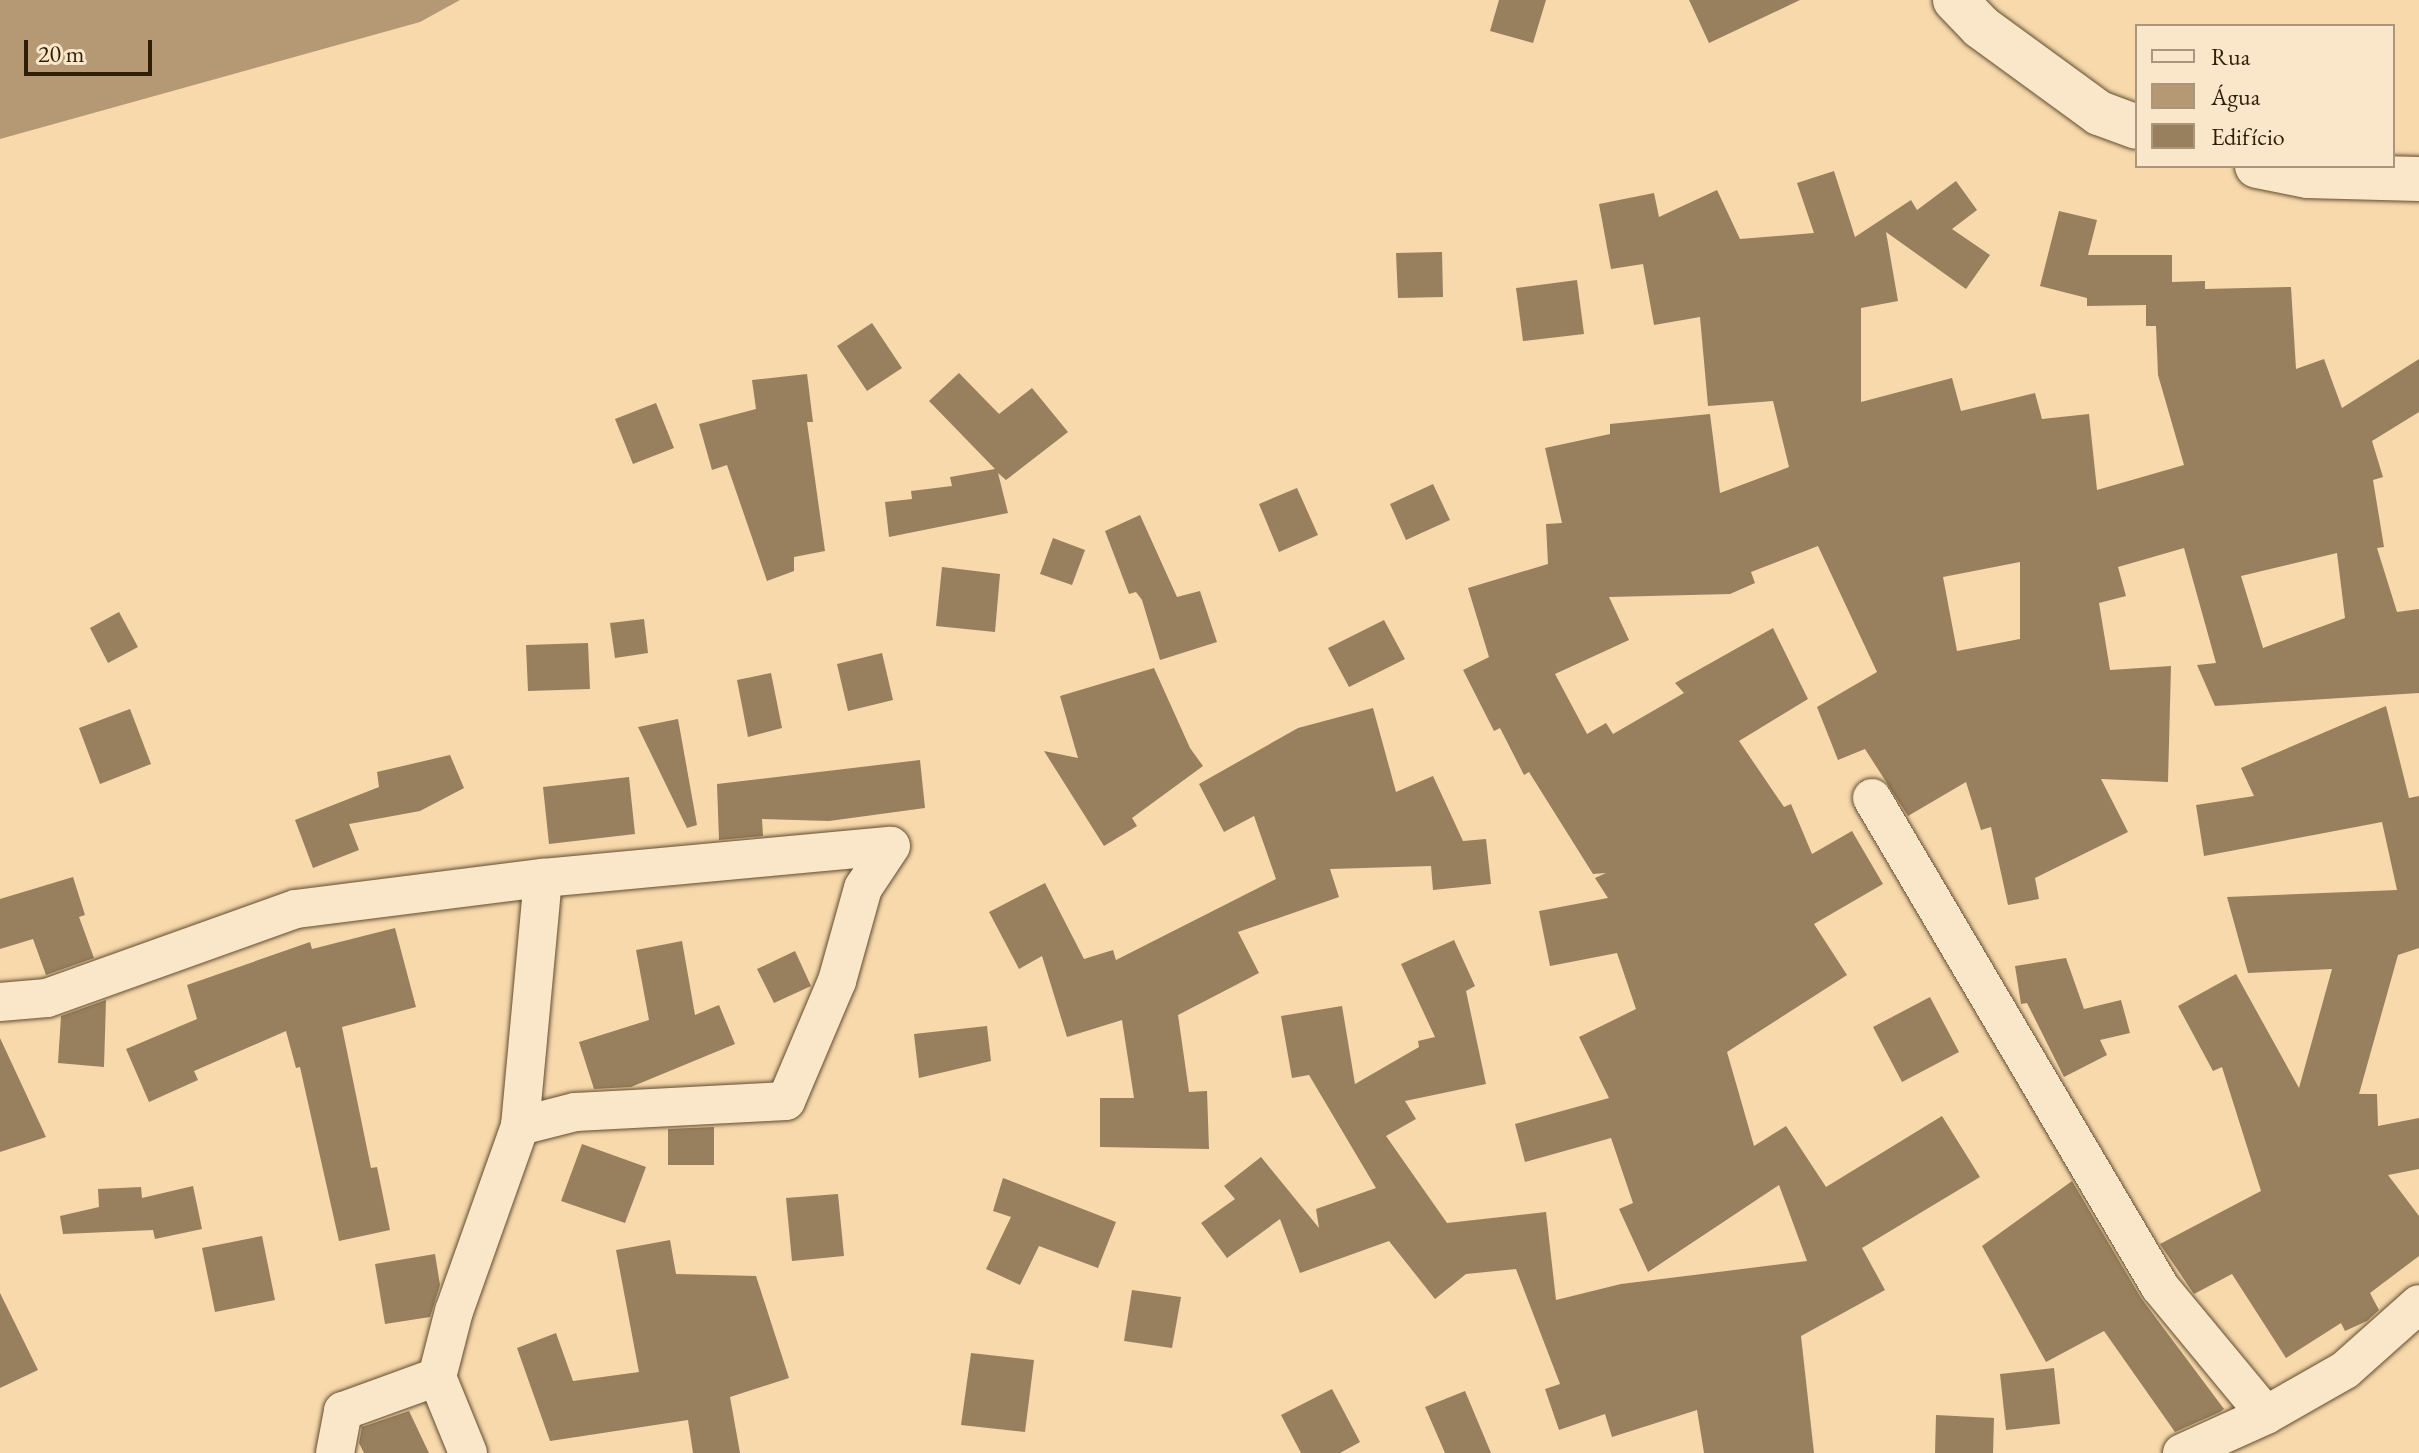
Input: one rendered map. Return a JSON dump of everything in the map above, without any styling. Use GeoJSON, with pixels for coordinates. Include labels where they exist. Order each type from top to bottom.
{"type":"FeatureCollection","features":[{"type":"Feature","properties":{"kind":"main road"},"geometry":{"type":"LineString","coordinates":[[1955,0],[1981,27],[2099,113],[2135,126]]}},
{"type":"Feature","properties":{"kind":"main road"},"geometry":{"type":"LineString","coordinates":[[2267,168],[2307,176],[2419,179]]}},
{"type":"Feature","properties":{"kind":"street"},"geometry":{"type":"LineString","coordinates":[[1872,798],[2160,1287],[2266,1415]]}},
{"type":"Feature","properties":{"kind":"street"},"geometry":{"type":"LineString","coordinates":[[0,1002],[47,998],[296,909],[543,878],[891,846],[863,888],[837,981],[786,1101],[575,1112],[520,1126]]}},
{"type":"Feature","properties":{"kind":"street"},"geometry":{"type":"LineString","coordinates":[[468,1453],[437,1377],[520,1126],[543,878]]}},
{"type":"Feature","properties":{"kind":"street"},"geometry":{"type":"LineString","coordinates":[[2182,1453],[2266,1415],[2345,1370],[2419,1304]]}},
{"type":"Feature","properties":{"kind":"street"},"geometry":{"type":"LineString","coordinates":[[335,1453],[343,1411],[437,1377]]}},
{"type":"Feature","properties":{"kind":"water"},"geometry":{"type":"Polygon","coordinates":[[[0,0],[460,0],[420,22],[0,139],[0,0]]]}},
{"type":"Feature","properties":{"kind":"building"},"geometry":{"type":"Polygon","coordinates":[[[1499,0],[1546,0],[1533,43],[1490,31],[1499,0]]]}},
{"type":"Feature","properties":{"kind":"building"},"geometry":{"type":"Polygon","coordinates":[[[1689,0],[1800,0],[1709,43],[1689,0]]]}},
{"type":"Feature","properties":{"kind":"building"},"geometry":{"type":"Polygon","coordinates":[[[1834,171],[1855,237],[1911,200],[1917,210],[1956,181],[1977,210],[1952,229],[1990,255],[1966,289],[1886,232],[1898,301],[1861,308],[1861,402],[1952,378],[1961,411],[2035,393],[2042,419],[2089,414],[2097,490],[2184,465],[2158,375],[2156,326],[2146,326],[2146,305],[2087,306],[2087,298],[2040,286],[2059,211],[2097,220],[2088,255],[2172,255],[2172,282],[2205,281],[2205,289],[2291,287],[2296,369],[2324,359],[2342,408],[2419,359],[2419,412],[2372,441],[2383,477],[2373,480],[2384,547],[2377,548],[2397,612],[2419,609],[2419,693],[2215,706],[2197,665],[2216,663],[2184,548],[2118,567],[2126,596],[2099,603],[2110,670],[2171,666],[2168,782],[2101,779],[2128,832],[2035,878],[2039,899],[2008,905],[1991,827],[1981,830],[1966,782],[1908,816],[1865,749],[1838,760],[1817,707],[1877,672],[1818,546],[1751,572],[1755,583],[1730,594],[1609,597],[1629,640],[1555,674],[1587,734],[1606,723],[1613,734],[1684,693],[1675,683],[1773,628],[1808,699],[1739,741],[1784,807],[1791,804],[1812,854],[1852,831],[1883,884],[1814,924],[1847,975],[1727,1052],[1754,1146],[1786,1126],[1826,1187],[1942,1116],[1980,1177],[1862,1248],[1885,1290],[1801,1336],[1814,1453],[1704,1453],[1697,1410],[1612,1437],[1605,1414],[1559,1430],[1545,1389],[1560,1384],[1516,1269],[1466,1274],[1435,1299],[1389,1241],[1300,1273],[1280,1219],[1227,1258],[1201,1223],[1235,1199],[1224,1186],[1261,1157],[1319,1228],[1316,1209],[1376,1188],[1309,1075],[1292,1078],[1281,1016],[1342,1006],[1355,1084],[1419,1047],[1418,1041],[1435,1037],[1401,964],[1454,940],[1475,986],[1466,991],[1486,1084],[1405,1101],[1416,1119],[1386,1136],[1447,1223],[1546,1212],[1556,1300],[1621,1284],[1807,1261],[1779,1185],[1648,1272],[1619,1209],[1633,1203],[1611,1138],[1525,1162],[1515,1124],[1609,1098],[1579,1037],[1636,1009],[1617,953],[1550,966],[1539,911],[1608,898],[1595,878],[1606,873],[1593,874],[1529,772],[1524,775],[1500,728],[1494,731],[1463,670],[1489,657],[1468,588],[1548,564],[1546,524],[1562,523],[1545,448],[1610,434],[1610,424],[1710,414],[1720,493],[1789,467],[1773,401],[1708,406],[1700,317],[1654,325],[1643,264],[1611,269],[1599,204],[1654,193],[1659,217],[1717,190],[1740,239],[1814,233],[1797,183],[1834,171]],[[2337,553],[2241,576],[2263,648],[2345,618],[2337,553]],[[2020,562],[1943,577],[1957,651],[2020,639],[2020,562]]]}},
{"type":"Feature","properties":{"kind":"building"},"geometry":{"type":"Polygon","coordinates":[[[1442,252],[1443,297],[1398,298],[1396,253],[1442,252]]]}},
{"type":"Feature","properties":{"kind":"building"},"geometry":{"type":"Polygon","coordinates":[[[1577,280],[1584,334],[1523,341],[1516,288],[1577,280]]]}},
{"type":"Feature","properties":{"kind":"building"},"geometry":{"type":"Polygon","coordinates":[[[872,323],[902,368],[867,391],[837,346],[872,323]]]}},
{"type":"Feature","properties":{"kind":"building"},"geometry":{"type":"Polygon","coordinates":[[[959,373],[999,414],[1032,388],[1068,432],[1006,480],[998,473],[1008,513],[889,537],[885,502],[912,499],[911,491],[952,486],[950,477],[995,469],[929,401],[959,373]]]}},
{"type":"Feature","properties":{"kind":"building"},"geometry":{"type":"Polygon","coordinates":[[[807,374],[813,422],[807,422],[825,551],[794,557],[794,571],[767,581],[727,465],[712,470],[699,424],[756,409],[752,380],[807,374]]]}},
{"type":"Feature","properties":{"kind":"building"},"geometry":{"type":"Polygon","coordinates":[[[656,403],[674,448],[633,464],[615,419],[656,403]]]}},
{"type":"Feature","properties":{"kind":"building"},"geometry":{"type":"Polygon","coordinates":[[[1433,484],[1450,520],[1406,540],[1390,504],[1433,484]]]}},
{"type":"Feature","properties":{"kind":"building"},"geometry":{"type":"Polygon","coordinates":[[[1297,488],[1318,535],[1279,552],[1259,504],[1297,488]]]}},
{"type":"Feature","properties":{"kind":"building"},"geometry":{"type":"Polygon","coordinates":[[[1140,515],[1177,597],[1200,591],[1217,642],[1160,660],[1142,600],[1136,592],[1129,594],[1105,531],[1140,515]]]}},
{"type":"Feature","properties":{"kind":"building"},"geometry":{"type":"Polygon","coordinates":[[[1053,538],[1085,550],[1072,585],[1040,574],[1053,538]]]}},
{"type":"Feature","properties":{"kind":"building"},"geometry":{"type":"Polygon","coordinates":[[[942,567],[1000,574],[995,632],[936,626],[942,567]]]}},
{"type":"Feature","properties":{"kind":"building"},"geometry":{"type":"Polygon","coordinates":[[[119,612],[138,647],[108,663],[90,628],[119,612]]]}},
{"type":"Feature","properties":{"kind":"building"},"geometry":{"type":"Polygon","coordinates":[[[644,619],[648,653],[615,658],[610,623],[644,619]]]}},
{"type":"Feature","properties":{"kind":"building"},"geometry":{"type":"Polygon","coordinates":[[[1384,620],[1405,659],[1349,687],[1328,648],[1384,620]]]}},
{"type":"Feature","properties":{"kind":"building"},"geometry":{"type":"Polygon","coordinates":[[[588,643],[590,689],[528,691],[526,645],[588,643]]]}},
{"type":"Feature","properties":{"kind":"building"},"geometry":{"type":"Polygon","coordinates":[[[882,653],[893,700],[848,711],[837,664],[882,653]]]}},
{"type":"Feature","properties":{"kind":"building"},"geometry":{"type":"Polygon","coordinates":[[[1154,668],[1190,748],[1203,766],[1132,818],[1137,826],[1104,846],[1044,751],[1078,758],[1060,696],[1154,668]]]}},
{"type":"Feature","properties":{"kind":"building"},"geometry":{"type":"Polygon","coordinates":[[[771,673],[782,728],[748,737],[737,680],[771,673]]]}},
{"type":"Feature","properties":{"kind":"building"},"geometry":{"type":"Polygon","coordinates":[[[2386,706],[2409,798],[2419,796],[2419,948],[2398,955],[2359,1094],[2377,1094],[2378,1126],[2419,1118],[2419,1169],[2388,1175],[2419,1216],[2419,1256],[2370,1293],[2379,1310],[2367,1321],[2345,1331],[2341,1323],[2286,1358],[2232,1274],[2194,1294],[2160,1244],[2261,1191],[2222,1067],[2213,1071],[2178,1006],[2236,974],[2299,1088],[2332,969],[2248,973],[2227,897],[2397,890],[2382,822],[2204,856],[2196,805],[2254,796],[2241,768],[2386,706]]]}},
{"type":"Feature","properties":{"kind":"building"},"geometry":{"type":"Polygon","coordinates":[[[1373,708],[1396,792],[1433,776],[1463,841],[1486,839],[1491,884],[1433,890],[1431,866],[1330,869],[1339,897],[1238,932],[1259,973],[1178,1015],[1189,1092],[1207,1091],[1209,1149],[1100,1147],[1100,1098],[1134,1098],[1122,1020],[1067,1037],[1042,956],[1019,969],[989,912],[1045,883],[1084,959],[1113,950],[1116,960],[1276,879],[1254,816],[1224,832],[1199,784],[1298,728],[1373,708]]]}},
{"type":"Feature","properties":{"kind":"building"},"geometry":{"type":"Polygon","coordinates":[[[130,709],[151,764],[100,784],[79,728],[130,709]]]}},
{"type":"Feature","properties":{"kind":"building"},"geometry":{"type":"Polygon","coordinates":[[[678,719],[697,825],[687,828],[638,727],[678,719]]]}},
{"type":"Feature","properties":{"kind":"building"},"geometry":{"type":"Polygon","coordinates":[[[450,755],[464,788],[420,811],[349,824],[359,850],[313,868],[295,820],[379,787],[377,772],[450,755]]]}},
{"type":"Feature","properties":{"kind":"building"},"geometry":{"type":"Polygon","coordinates":[[[920,760],[925,808],[829,821],[762,819],[763,836],[719,840],[717,784],[920,760]]]}},
{"type":"Feature","properties":{"kind":"building"},"geometry":{"type":"Polygon","coordinates":[[[629,777],[635,834],[549,844],[543,787],[629,777]]]}},
{"type":"Feature","properties":{"kind":"building"},"geometry":{"type":"Polygon","coordinates":[[[73,877],[85,915],[79,917],[94,958],[46,975],[33,939],[0,949],[0,899],[73,877]]]}},
{"type":"Feature","properties":{"kind":"building"},"geometry":{"type":"Polygon","coordinates":[[[395,928],[416,1007],[342,1027],[371,1168],[377,1167],[390,1230],[339,1241],[300,1067],[296,1068],[286,1031],[194,1071],[198,1080],[149,1102],[126,1049],[197,1019],[187,985],[310,942],[312,949],[395,928]]]}},
{"type":"Feature","properties":{"kind":"building"},"geometry":{"type":"Polygon","coordinates":[[[682,941],[695,1015],[719,1005],[735,1044],[631,1087],[594,1089],[579,1042],[649,1020],[636,950],[682,941]]]}},
{"type":"Feature","properties":{"kind":"building"},"geometry":{"type":"Polygon","coordinates":[[[795,951],[811,986],[774,1003],[757,969],[795,951]]]}},
{"type":"Feature","properties":{"kind":"building"},"geometry":{"type":"Polygon","coordinates":[[[2066,958],[2084,1009],[2121,1000],[2130,1033],[2100,1040],[2107,1055],[2064,1077],[2027,1003],[2021,1004],[2015,966],[2066,958]]]}},
{"type":"Feature","properties":{"kind":"building"},"geometry":{"type":"Polygon","coordinates":[[[1930,997],[1959,1052],[1902,1082],[1873,1027],[1930,997]]]}},
{"type":"Feature","properties":{"kind":"building"},"geometry":{"type":"Polygon","coordinates":[[[106,1000],[104,1067],[58,1063],[61,1016],[106,1000]]]}},
{"type":"Feature","properties":{"kind":"building"},"geometry":{"type":"Polygon","coordinates":[[[987,1026],[991,1061],[919,1078],[914,1034],[987,1026]]]}},
{"type":"Feature","properties":{"kind":"building"},"geometry":{"type":"Polygon","coordinates":[[[0,1038],[46,1137],[0,1152],[0,1038]]]}},
{"type":"Feature","properties":{"kind":"building"},"geometry":{"type":"Polygon","coordinates":[[[714,1127],[714,1165],[668,1165],[668,1129],[714,1127]]]}},
{"type":"Feature","properties":{"kind":"building"},"geometry":{"type":"Polygon","coordinates":[[[582,1144],[646,1167],[625,1223],[561,1201],[582,1144]]]}},
{"type":"Feature","properties":{"kind":"building"},"geometry":{"type":"Polygon","coordinates":[[[1003,1178],[1116,1222],[1098,1268],[1039,1246],[1020,1285],[986,1269],[1011,1217],[993,1211],[1003,1178]]]}},
{"type":"Feature","properties":{"kind":"building"},"geometry":{"type":"Polygon","coordinates":[[[2072,1181],[2141,1298],[2224,1409],[2220,1412],[2175,1432],[2104,1331],[2046,1362],[1982,1246],[2072,1181]]]}},
{"type":"Feature","properties":{"kind":"building"},"geometry":{"type":"Polygon","coordinates":[[[193,1186],[202,1229],[155,1239],[153,1230],[63,1234],[60,1216],[99,1207],[98,1189],[141,1187],[142,1198],[193,1186]]]}},
{"type":"Feature","properties":{"kind":"building"},"geometry":{"type":"Polygon","coordinates":[[[838,1194],[844,1256],[792,1261],[786,1198],[838,1194]]]}},
{"type":"Feature","properties":{"kind":"building"},"geometry":{"type":"Polygon","coordinates":[[[262,1236],[275,1300],[215,1312],[202,1248],[262,1236]]]}},
{"type":"Feature","properties":{"kind":"building"},"geometry":{"type":"Polygon","coordinates":[[[670,1240],[676,1274],[756,1276],[789,1378],[730,1397],[740,1453],[693,1453],[688,1420],[550,1441],[517,1348],[556,1333],[573,1381],[639,1372],[616,1250],[670,1240]]]}},
{"type":"Feature","properties":{"kind":"building"},"geometry":{"type":"Polygon","coordinates":[[[435,1254],[440,1285],[430,1317],[385,1324],[375,1264],[435,1254]]]}},
{"type":"Feature","properties":{"kind":"building"},"geometry":{"type":"Polygon","coordinates":[[[1132,1290],[1181,1297],[1172,1348],[1124,1341],[1132,1290]]]}},
{"type":"Feature","properties":{"kind":"building"},"geometry":{"type":"Polygon","coordinates":[[[0,1293],[38,1370],[0,1388],[0,1293]]]}},
{"type":"Feature","properties":{"kind":"building"},"geometry":{"type":"Polygon","coordinates":[[[971,1353],[1034,1360],[1025,1432],[961,1425],[971,1353]]]}},
{"type":"Feature","properties":{"kind":"building"},"geometry":{"type":"Polygon","coordinates":[[[2054,1368],[2060,1424],[2006,1430],[2000,1374],[2054,1368]]]}},
{"type":"Feature","properties":{"kind":"building"},"geometry":{"type":"Polygon","coordinates":[[[1332,1389],[1360,1442],[1340,1453],[1301,1453],[1281,1415],[1332,1389]]]}},
{"type":"Feature","properties":{"kind":"building"},"geometry":{"type":"Polygon","coordinates":[[[1465,1391],[1491,1453],[1445,1453],[1425,1407],[1465,1391]]]}},
{"type":"Feature","properties":{"kind":"building"},"geometry":{"type":"Polygon","coordinates":[[[409,1411],[429,1453],[364,1453],[359,1443],[362,1427],[409,1411]]]}},
{"type":"Feature","properties":{"kind":"building"},"geometry":{"type":"Polygon","coordinates":[[[1936,1415],[1994,1418],[1993,1453],[1935,1453],[1936,1415]]]}}]}
